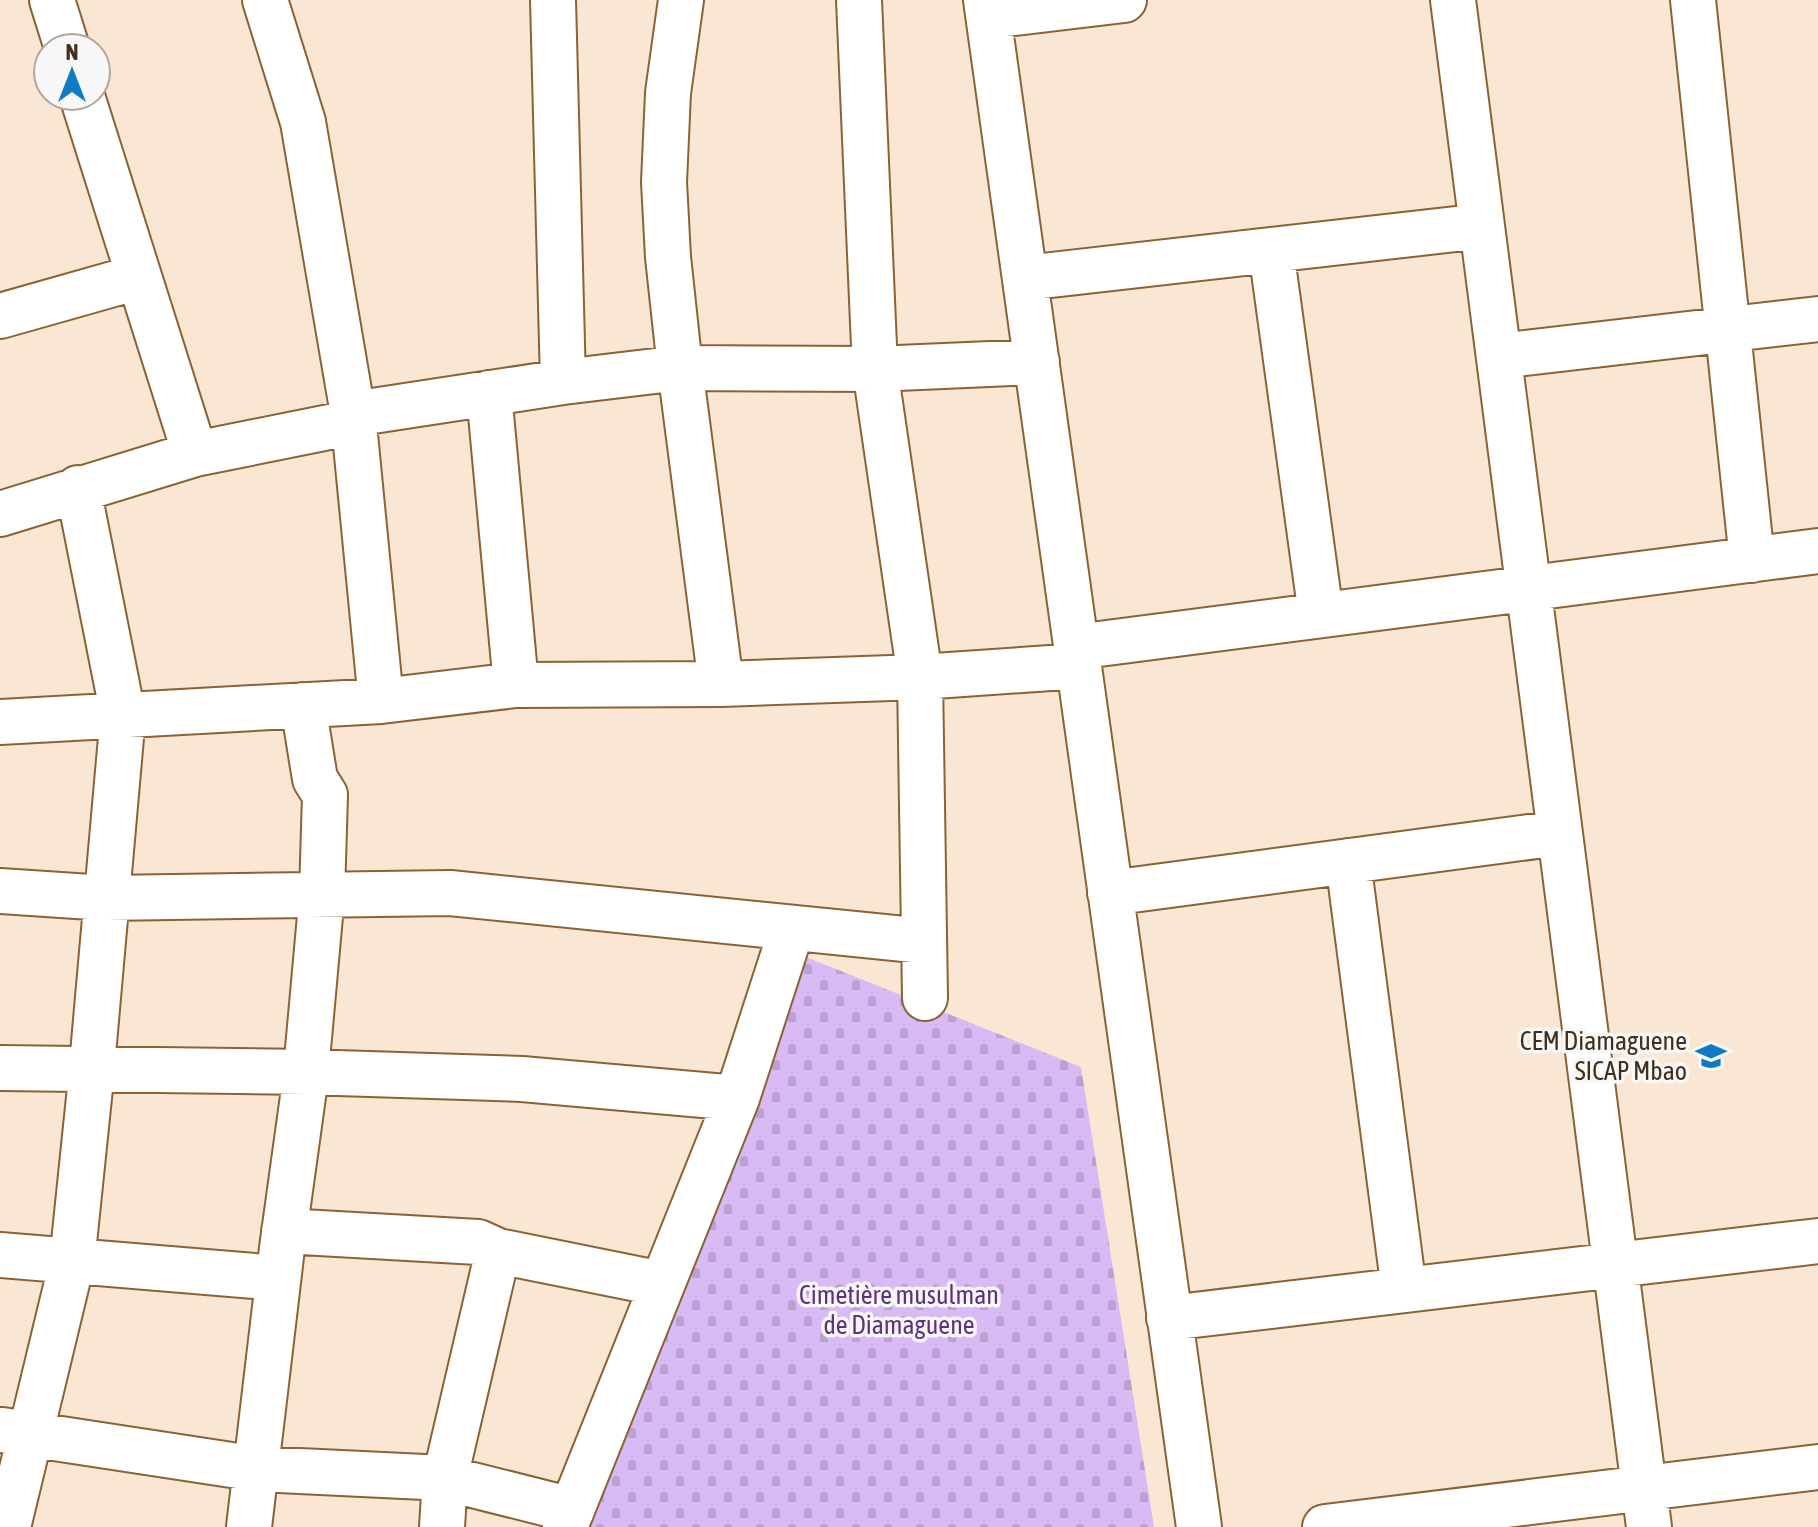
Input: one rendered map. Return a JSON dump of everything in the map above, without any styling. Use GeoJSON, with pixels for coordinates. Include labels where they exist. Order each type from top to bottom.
{"type":"FeatureCollection","features":[{"type":"Feature","properties":{"kind":"street"},"geometry":{"type":"LineString","coordinates":[[52,0],[62,32]]}},
{"type":"Feature","properties":{"kind":"street"},"geometry":{"type":"LineString","coordinates":[[265,0],[303,122],[353,418],[381,701]]}},
{"type":"Feature","properties":{"kind":"street"},"geometry":{"type":"LineString","coordinates":[[553,0],[563,382]]}},
{"type":"Feature","properties":{"kind":"street"},"geometry":{"type":"LineString","coordinates":[[681,0],[668,93],[664,182],[668,257],[721,684]]}},
{"type":"Feature","properties":{"kind":"street"},"geometry":{"type":"LineString","coordinates":[[859,0],[875,369],[920,677],[925,998]]}},
{"type":"Feature","properties":{"kind":"street"},"geometry":{"type":"LineString","coordinates":[[1124,0],[987,8],[1199,1527]]}},
{"type":"Feature","properties":{"kind":"street"},"geometry":{"type":"LineString","coordinates":[[1453,0],[1646,1508]]}},
{"type":"Feature","properties":{"kind":"street"},"geometry":{"type":"LineString","coordinates":[[1693,0],[1752,560]]}},
{"type":"Feature","properties":{"kind":"street"},"geometry":{"type":"LineString","coordinates":[[87,112],[195,454]]}},
{"type":"Feature","properties":{"kind":"street"},"geometry":{"type":"LineString","coordinates":[[1025,278],[1482,226]]}},
{"type":"Feature","properties":{"kind":"street"},"geometry":{"type":"LineString","coordinates":[[1271,250],[1321,615]]}},
{"type":"Feature","properties":{"kind":"street"},"geometry":{"type":"LineString","coordinates":[[0,316],[138,277]]}},
{"type":"Feature","properties":{"kind":"street"},"geometry":{"type":"LineString","coordinates":[[1499,356],[1818,319]]}},
{"type":"Feature","properties":{"kind":"street"},"geometry":{"type":"LineString","coordinates":[[0,514],[195,454],[353,418],[563,382],[680,368],[875,369],[1037,362]]}},
{"type":"Feature","properties":{"kind":"street"},"geometry":{"type":"LineString","coordinates":[[489,393],[516,685]]}},
{"type":"Feature","properties":{"kind":"street"},"geometry":{"type":"LineString","coordinates":[[8,1527],[15,1431],[72,1262],[123,715],[78,488]]}},
{"type":"Feature","properties":{"kind":"street"},"geometry":{"type":"LineString","coordinates":[[0,722],[381,701],[516,685],[721,684],[920,677],[1078,656],[1321,615],[1818,551]]}},
{"type":"Feature","properties":{"kind":"street"},"geometry":{"type":"LineString","coordinates":[[249,1527],[306,1072],[322,894],[325,795],[315,779],[303,705]]}},
{"type":"Feature","properties":{"kind":"street"},"geometry":{"type":"LineString","coordinates":[[1110,893],[1559,833]]}},
{"type":"Feature","properties":{"kind":"street"},"geometry":{"type":"LineString","coordinates":[[1348,861],[1404,1290]]}},
{"type":"Feature","properties":{"kind":"street"},"geometry":{"type":"LineString","coordinates":[[0,891],[106,898],[450,893],[924,941]]}},
{"type":"Feature","properties":{"kind":"street"},"geometry":{"type":"LineString","coordinates":[[15,1431],[258,1469],[445,1478],[569,1519],[737,1098],[792,928]]}},
{"type":"Feature","properties":{"kind":"street"},"geometry":{"type":"LineString","coordinates":[[0,1068],[306,1072],[522,1079],[737,1098]]}},
{"type":"Feature","properties":{"kind":"street"},"geometry":{"type":"LineString","coordinates":[[284,1231],[478,1242],[498,1251],[662,1284]]}},
{"type":"Feature","properties":{"kind":"street"},"geometry":{"type":"LineString","coordinates":[[1169,1318],[1818,1241]]}},
{"type":"Feature","properties":{"kind":"street"},"geometry":{"type":"LineString","coordinates":[[442,1527],[445,1478],[498,1251]]}},
{"type":"Feature","properties":{"kind":"street"},"geometry":{"type":"LineString","coordinates":[[0,1255],[278,1278]]}},
{"type":"Feature","properties":{"kind":"street"},"geometry":{"type":"LineString","coordinates":[[1325,1527],[1646,1508],[1818,1467]]}},
{"type":"Feature","properties":{"kind":"green space","name":"Cimetière musulman de Diamaguene"},"geometry":{"type":"Polygon","coordinates":[[[806,957],[1081,1067],[1154,1527],[579,1527],[806,957]]]}},
{"type":"Feature","properties":{"kind":"place","name":"CEM Diamaguene SICAP Mbao"},"geometry":{"type":"Point","coordinates":[1711,1056]}}]}
